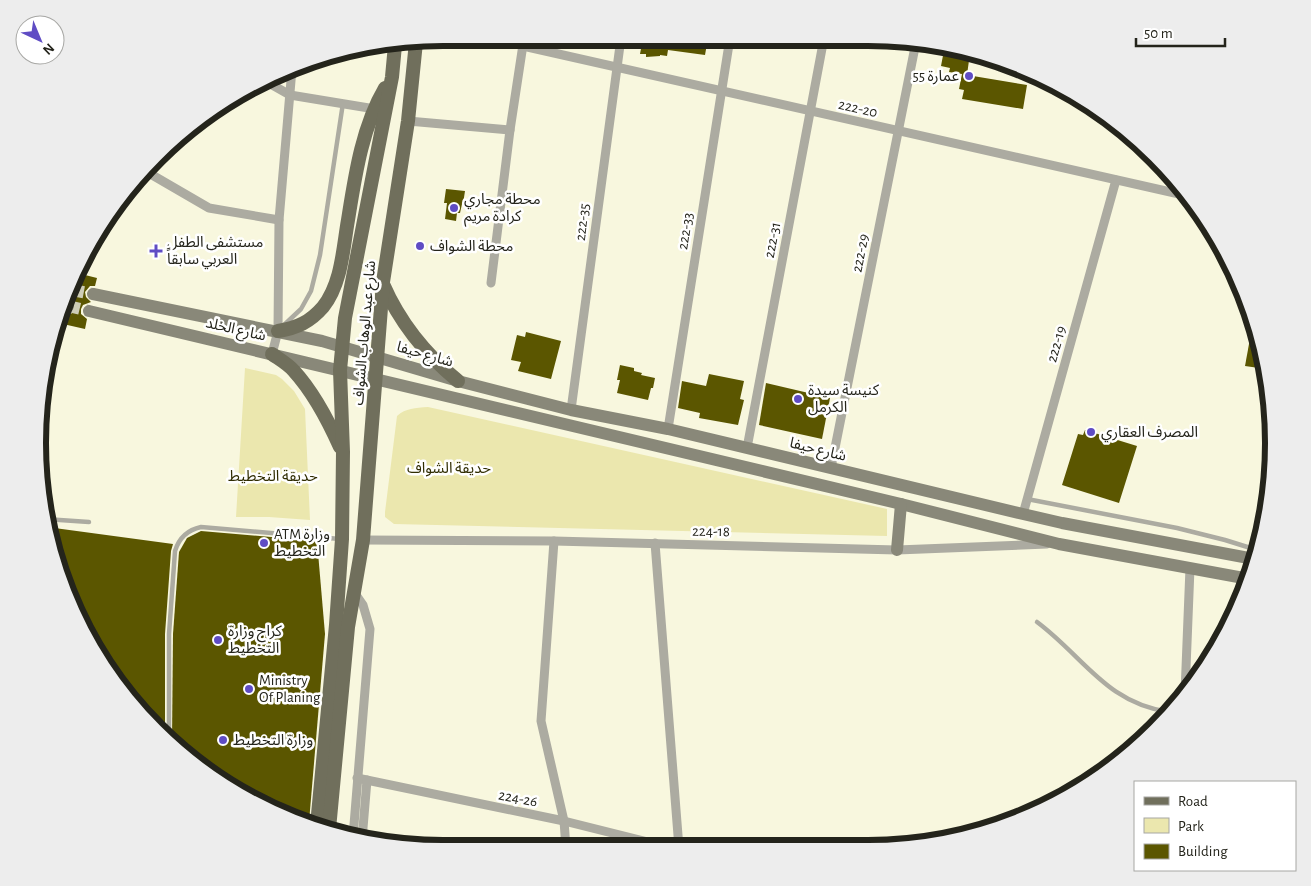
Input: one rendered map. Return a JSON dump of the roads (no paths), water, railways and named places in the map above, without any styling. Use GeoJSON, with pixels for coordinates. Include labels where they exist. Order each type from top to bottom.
{"type":"FeatureCollection","features":[{"type":"Feature","properties":{"kind":"main road","name":"شارع عبد الوهاب الشواف"},"geometry":{"type":"LineString","coordinates":[[342,626],[354,592],[363,540],[383,282],[408,121],[415,47]]}},
{"type":"Feature","properties":{"kind":"main road","name":"شارع عبد الوهاب الشواف"},"geometry":{"type":"LineString","coordinates":[[342,626],[343,452],[340,370],[344,318],[392,77],[395,50]]}},
{"type":"Feature","properties":{"kind":"main road"},"geometry":{"type":"LineString","coordinates":[[278,331],[296,328],[306,322],[324,306],[332,291],[339,272],[348,216],[364,142],[379,98],[392,77]]}},
{"type":"Feature","properties":{"kind":"main road"},"geometry":{"type":"LineString","coordinates":[[383,282],[397,312],[416,340],[458,381]]}},
{"type":"Feature","properties":{"kind":"main road","name":"شارع الخلد"},"geometry":{"type":"LineString","coordinates":[[93,294],[278,331],[377,357]]}},
{"type":"Feature","properties":{"kind":"main road","name":"شارع الخلد"},"geometry":{"type":"LineString","coordinates":[[89,311],[375,379]]}},
{"type":"Feature","properties":{"kind":"main road"},"geometry":{"type":"LineString","coordinates":[[272,354],[293,370],[307,388],[326,417],[343,452]]}},
{"type":"Feature","properties":{"kind":"main road","name":"شارع حيفا"},"geometry":{"type":"LineString","coordinates":[[377,357],[458,381],[572,410],[668,429],[1062,523],[1248,558]]}},
{"type":"Feature","properties":{"kind":"main road"},"geometry":{"type":"LineString","coordinates":[[375,379],[901,504],[1059,544],[1241,578]]}},
{"type":"Feature","properties":{"kind":"main road"},"geometry":{"type":"LineString","coordinates":[[897,550],[901,504]]}},
{"type":"Feature","properties":{"kind":"main road"},"geometry":{"type":"LineString","coordinates":[[319,820],[342,626]]}},
{"type":"Feature","properties":{"kind":"main road"},"geometry":{"type":"LineString","coordinates":[[329,823],[342,626]]}},
{"type":"Feature","properties":{"kind":"street"},"geometry":{"type":"LineString","coordinates":[[491,283],[522,46]]}},
{"type":"Feature","properties":{"kind":"street","name":"222-20"},"geometry":{"type":"LineString","coordinates":[[538,46],[616,67],[1177,194]]}},
{"type":"Feature","properties":{"kind":"street","name":"222-35"},"geometry":{"type":"LineString","coordinates":[[572,410],[620,46]]}},
{"type":"Feature","properties":{"kind":"street","name":"222-33"},"geometry":{"type":"LineString","coordinates":[[668,429],[728,46]]}},
{"type":"Feature","properties":{"kind":"street","name":"222-31"},"geometry":{"type":"LineString","coordinates":[[747,448],[822,46]]}},
{"type":"Feature","properties":{"kind":"street","name":"222-29"},"geometry":{"type":"LineString","coordinates":[[830,468],[915,49]]}},
{"type":"Feature","properties":{"kind":"street"},"geometry":{"type":"LineString","coordinates":[[272,354],[278,331],[279,220],[291,76]]}},
{"type":"Feature","properties":{"kind":"street"},"geometry":{"type":"LineString","coordinates":[[272,85],[290,95],[375,109]]}},
{"type":"Feature","properties":{"kind":"street"},"geometry":{"type":"LineString","coordinates":[[408,121],[510,130]]}},
{"type":"Feature","properties":{"kind":"street"},"geometry":{"type":"LineString","coordinates":[[151,174],[209,208],[279,220]]}},
{"type":"Feature","properties":{"kind":"street","name":"222-19"},"geometry":{"type":"LineString","coordinates":[[1023,514],[1116,180]]}},
{"type":"Feature","properties":{"kind":"street","name":"224-18"},"geometry":{"type":"LineString","coordinates":[[363,540],[554,541],[897,550],[1059,544]]}},
{"type":"Feature","properties":{"kind":"street"},"geometry":{"type":"LineString","coordinates":[[554,541],[541,721],[564,821],[565,840]]}},
{"type":"Feature","properties":{"kind":"street"},"geometry":{"type":"LineString","coordinates":[[655,543],[678,840]]}},
{"type":"Feature","properties":{"kind":"street"},"geometry":{"type":"LineString","coordinates":[[1185,681],[1190,568]]}},
{"type":"Feature","properties":{"kind":"street"},"geometry":{"type":"LineString","coordinates":[[354,592],[364,605],[370,629],[354,829]]}},
{"type":"Feature","properties":{"kind":"street","name":"224-26"},"geometry":{"type":"LineString","coordinates":[[357,778],[564,821],[640,840]]}},
{"type":"Feature","properties":{"kind":"street"},"geometry":{"type":"LineString","coordinates":[[363,831],[367,780]]}},
{"type":"Feature","properties":{"kind":"lane"},"geometry":{"type":"LineString","coordinates":[[278,331],[301,309],[311,291],[320,254],[343,104]]}},
{"type":"Feature","properties":{"kind":"lane"},"geometry":{"type":"LineString","coordinates":[[1027,499],[1177,528],[1250,548]]}},
{"type":"Feature","properties":{"kind":"lane"},"geometry":{"type":"LineString","coordinates":[[54,520],[89,522]]}},
{"type":"Feature","properties":{"kind":"lane"},"geometry":{"type":"LineString","coordinates":[[169,730],[168,634],[175,551],[184,535],[200,527],[342,539]]}},
{"type":"Feature","properties":{"kind":"lane"},"geometry":{"type":"LineString","coordinates":[[1037,622],[1055,635],[1099,679],[1122,697],[1150,710],[1161,711]]}},
{"type":"Feature","properties":{"kind":"tunnel"},"geometry":{"type":"LineString","coordinates":[[76,291],[93,294]]}},
{"type":"Feature","properties":{"kind":"tunnel"},"geometry":{"type":"LineString","coordinates":[[70,307],[89,311]]}},
{"type":"Feature","properties":{"kind":"place","name":"عمارة 55"},"geometry":{"type":"Point","coordinates":[969,76]}},
{"type":"Feature","properties":{"kind":"place","name":"محطة مجاري كرادة مريم"},"geometry":{"type":"Point","coordinates":[454,208]}},
{"type":"Feature","properties":{"kind":"place","name":"محطة الشواف"},"geometry":{"type":"Point","coordinates":[420,246]}},
{"type":"Feature","properties":{"kind":"place","name":"مستشفى الطفل العربي سابقاً"},"geometry":{"type":"Point","coordinates":[156,251]}},
{"type":"Feature","properties":{"kind":"place","name":"كنيسة سيدة الكرمل"},"geometry":{"type":"Point","coordinates":[798,399]}},
{"type":"Feature","properties":{"kind":"place","name":"المصرف العقاري"},"geometry":{"type":"Point","coordinates":[1091,432]}},
{"type":"Feature","properties":{"kind":"place","name":"ATM وزارة التخطيط"},"geometry":{"type":"Point","coordinates":[264,543]}},
{"type":"Feature","properties":{"kind":"place","name":"كراج وزارة التخطيط"},"geometry":{"type":"Point","coordinates":[218,640]}},
{"type":"Feature","properties":{"kind":"place","name":"Ministry Of Planing"},"geometry":{"type":"Point","coordinates":[249,689]}},
{"type":"Feature","properties":{"kind":"place","name":"وزارة التخطيط"},"geometry":{"type":"Point","coordinates":[223,740]}},
{"type":"Feature","properties":{"kind":"park label","name":"حديقة الشواف"},"geometry":{"type":"Point","coordinates":[449,468]}},
{"type":"Feature","properties":{"kind":"park label","name":"حديقة التخطيط"},"geometry":{"type":"Point","coordinates":[273,476]}}]}
